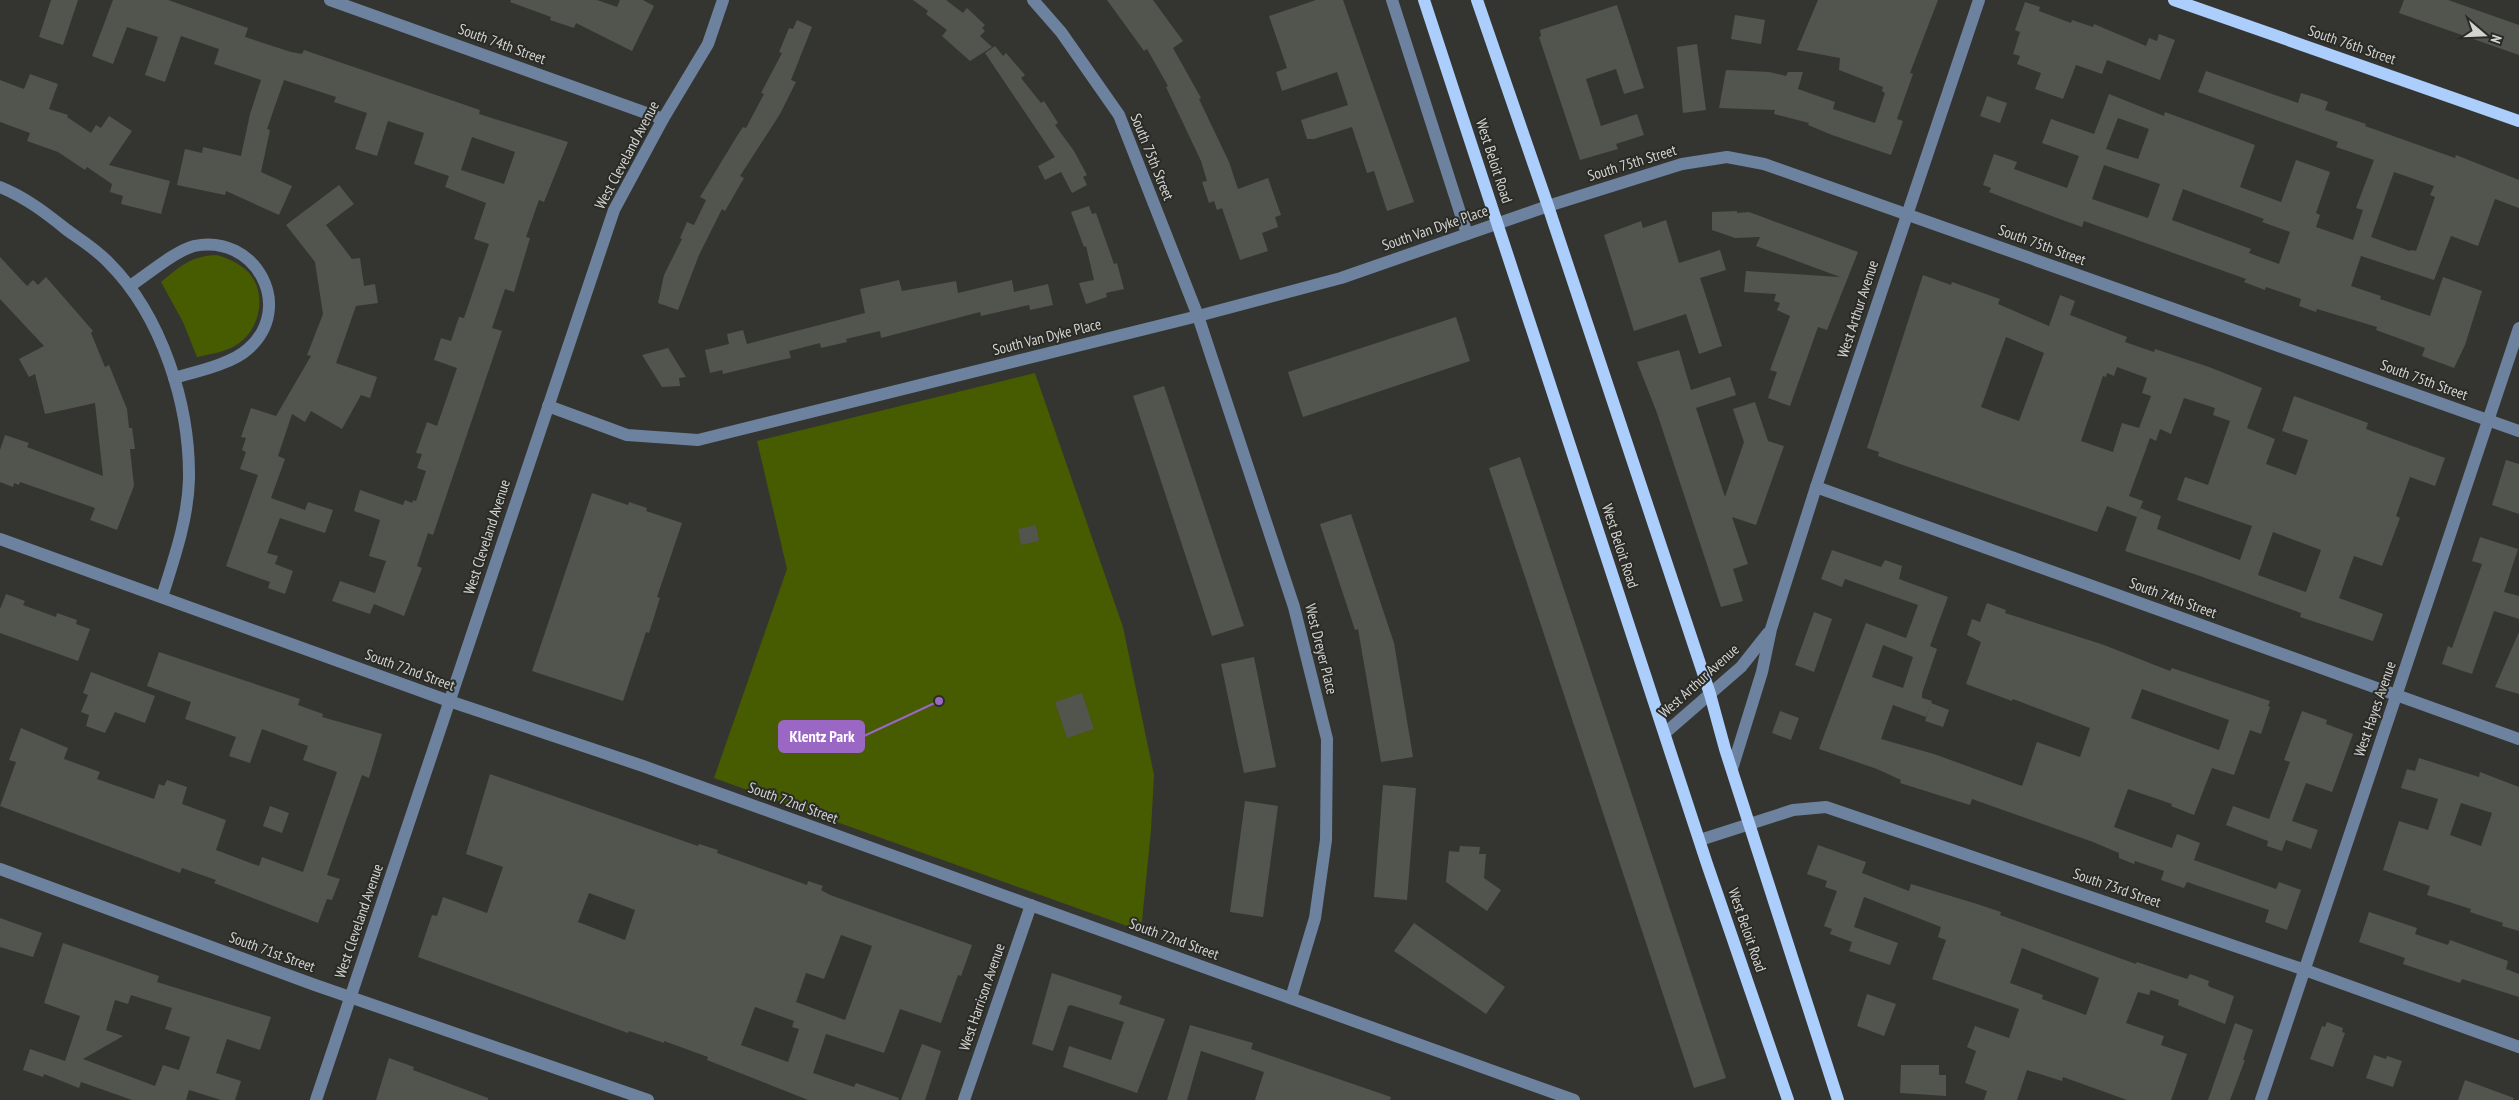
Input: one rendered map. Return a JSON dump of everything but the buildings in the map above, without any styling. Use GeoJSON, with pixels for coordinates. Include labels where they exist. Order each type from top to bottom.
{"type":"FeatureCollection","features":[{"type":"Feature","properties":{"kind":"main road","name":"West Beloit Road"},"geometry":{"type":"LineString","coordinates":[[1424,0],[1700,840],[1788,1100]]}},
{"type":"Feature","properties":{"kind":"main road"},"geometry":{"type":"LineString","coordinates":[[1477,0],[1548,206],[1710,694],[1749,823],[1838,1100]]}},
{"type":"Feature","properties":{"kind":"main road","name":"South 76th Street"},"geometry":{"type":"LineString","coordinates":[[2174,0],[2519,120]]}},
{"type":"Feature","properties":{"kind":"street","name":"South 74th Street"},"geometry":{"type":"LineString","coordinates":[[330,0],[663,119]]}},
{"type":"Feature","properties":{"kind":"street","name":"West Cleveland Avenue"},"geometry":{"type":"LineString","coordinates":[[316,1100],[614,210],[663,119],[708,44],[723,0]]}},
{"type":"Feature","properties":{"kind":"street","name":"South 75th Street"},"geometry":{"type":"LineString","coordinates":[[1034,0],[1061,32],[1119,115],[1198,316]]}},
{"type":"Feature","properties":{"kind":"street"},"geometry":{"type":"LineString","coordinates":[[1392,0],[1467,234]]}},
{"type":"Feature","properties":{"kind":"street","name":"West Arthur Avenue"},"geometry":{"type":"LineString","coordinates":[[1732,769],[1762,672],[1772,629],[1816,487],[1979,0]]}},
{"type":"Feature","properties":{"kind":"street","name":"South 75th Street"},"geometry":{"type":"LineString","coordinates":[[1548,206],[1682,164],[1727,157],[1764,164],[1907,213],[2519,432]]}},
{"type":"Feature","properties":{"kind":"street"},"geometry":{"type":"LineString","coordinates":[[0,187],[39,208],[108,262],[130,286],[160,340],[174,378],[183,411],[188,443],[189,481],[181,534],[162,597]]}},
{"type":"Feature","properties":{"kind":"street","name":"South Van Dyke Place"},"geometry":{"type":"LineString","coordinates":[[548,406],[627,435],[698,440],[1198,316],[1341,278],[1548,206]]}},
{"type":"Feature","properties":{"kind":"street"},"geometry":{"type":"LineString","coordinates":[[130,286],[174,256],[192,247],[207,244],[237,252],[252,262],[263,275],[270,298],[268,319],[259,338],[248,350],[230,360],[174,378]]}},
{"type":"Feature","properties":{"kind":"street","name":"West Dreyer Place"},"geometry":{"type":"LineString","coordinates":[[1198,316],[1294,607],[1327,739],[1326,840],[1315,918],[1291,998]]}},
{"type":"Feature","properties":{"kind":"street","name":"West Hayes Avenue"},"geometry":{"type":"LineString","coordinates":[[2261,1100],[2519,328]]}},
{"type":"Feature","properties":{"kind":"street","name":"South 74th Street"},"geometry":{"type":"LineString","coordinates":[[1816,487],[2519,739]]}},
{"type":"Feature","properties":{"kind":"street","name":"South 72nd Street"},"geometry":{"type":"LineString","coordinates":[[0,540],[449,701],[642,766],[1574,1100]]}},
{"type":"Feature","properties":{"kind":"street","name":"West Arthur Avenue"},"geometry":{"type":"LineString","coordinates":[[1665,733],[1741,667],[1772,629]]}},
{"type":"Feature","properties":{"kind":"street","name":"South 73rd Street"},"geometry":{"type":"LineString","coordinates":[[1700,840],[1793,810],[1826,807],[2305,970],[2519,1047]]}},
{"type":"Feature","properties":{"kind":"street","name":"South 71st Street"},"geometry":{"type":"LineString","coordinates":[[0,870],[350,998],[648,1100]]}},
{"type":"Feature","properties":{"kind":"street","name":"West Harrison Avenue"},"geometry":{"type":"LineString","coordinates":[[964,1100],[1031,905]]}},
{"type":"Feature","properties":{"kind":"green space"},"geometry":{"type":"Polygon","coordinates":[[[217,255],[238,264],[252,277],[257,286],[259,308],[252,328],[238,344],[224,351],[197,357],[183,322],[161,282],[186,263],[200,257],[217,255]]]}},
{"type":"Feature","properties":{"kind":"green space"},"geometry":{"type":"Polygon","coordinates":[[[1035,373],[1123,627],[1154,775],[1151,830],[1141,931],[714,778],[787,569],[757,441],[1035,373]]]}},
{"type":"Feature","properties":{"kind":"place","name":"Klentz Park"},"geometry":{"type":"Point","coordinates":[939,701]}}]}
